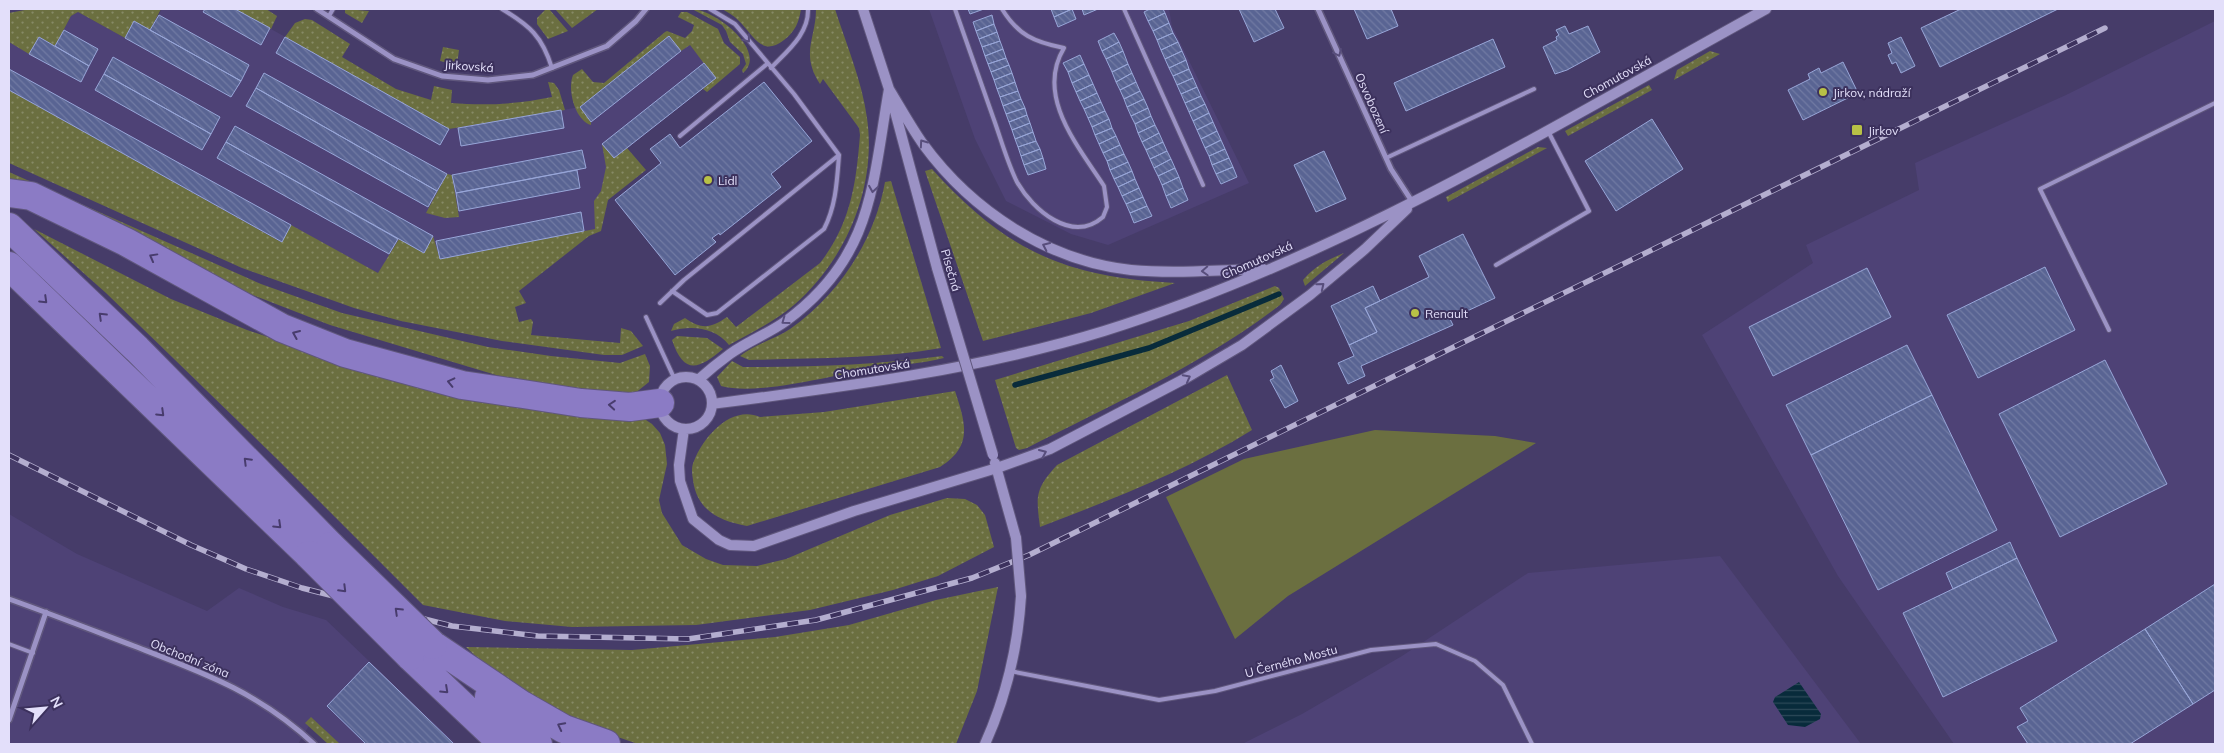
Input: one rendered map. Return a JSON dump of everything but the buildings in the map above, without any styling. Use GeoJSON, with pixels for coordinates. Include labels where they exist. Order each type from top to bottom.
{"type":"FeatureCollection","features":[{"type":"Feature","properties":{"kind":"highway"},"geometry":{"type":"LineString","coordinates":[[9,194],[32,196],[126,242],[282,328],[345,353],[462,384],[523,394],[581,403],[630,407],[660,403]]}},
{"type":"Feature","properties":{"kind":"highway"},"geometry":{"type":"LineString","coordinates":[[9,227],[137,349],[320,550]]}},
{"type":"Feature","properties":{"kind":"highway"},"geometry":{"type":"LineString","coordinates":[[9,266],[320,550],[422,651],[503,744]]}},
{"type":"Feature","properties":{"kind":"highway"},"geometry":{"type":"LineString","coordinates":[[422,651],[538,744]]}},
{"type":"Feature","properties":{"kind":"highway"},"geometry":{"type":"LineString","coordinates":[[422,651],[564,729],[606,744]]}},
{"type":"Feature","properties":{"kind":"street","name":"Jirkovská"},"geometry":{"type":"LineString","coordinates":[[317,9],[394,59],[442,76],[488,80],[533,75],[607,46],[625,32],[646,9]]}},
{"type":"Feature","properties":{"kind":"street","name":"Písečná"},"geometry":{"type":"LineString","coordinates":[[863,9],[889,89],[937,268],[1016,538],[1021,596],[1019,623],[1010,670],[985,744]]}},
{"type":"Feature","properties":{"kind":"street","name":"Osvobození"},"geometry":{"type":"LineString","coordinates":[[1318,9],[1391,169],[1413,203]]}},
{"type":"Feature","properties":{"kind":"street","name":"Chomutovská"},"geometry":{"type":"LineString","coordinates":[[712,404],[914,375],[1053,345],[1163,311],[1271,269],[1413,203],[1766,9]]}},
{"type":"Feature","properties":{"kind":"street"},"geometry":{"type":"LineString","coordinates":[[889,89],[922,143],[950,176],[989,211],[1039,243],[1082,260],[1129,270],[1191,272],[1271,269]]}},
{"type":"Feature","properties":{"kind":"street"},"geometry":{"type":"LineString","coordinates":[[698,380],[731,353],[772,330],[799,311],[842,264],[860,231],[872,197],[889,89]]}},
{"type":"Feature","properties":{"kind":"street"},"geometry":{"type":"LineString","coordinates":[[684,429],[679,464],[680,481],[693,519],[701,528],[715,538],[730,545],[754,546],[854,510],[997,468],[1050,449],[1186,378],[1242,345],[1310,295],[1365,250],[1413,203]]}},
{"type":"Feature","properties":{"kind":"street"},"geometry":{"type":"LineString","coordinates":[[690,378],[698,380],[708,390],[712,404],[706,419],[700,425],[684,429],[670,423],[664,417],[660,403],[664,389],[675,380],[690,378]]}},
{"type":"Feature","properties":{"kind":"street","name":"Obchodní zóna"},"geometry":{"type":"LineString","coordinates":[[9,599],[217,678],[254,698],[296,728],[314,744]]}},
{"type":"Feature","properties":{"kind":"street"},"geometry":{"type":"LineString","coordinates":[[9,720],[46,612]]}},
{"type":"Feature","properties":{"kind":"lane"},"geometry":{"type":"LineString","coordinates":[[329,16],[334,9]]}},
{"type":"Feature","properties":{"kind":"lane"},"geometry":{"type":"LineString","coordinates":[[502,9],[532,30],[542,41],[552,68]]}},
{"type":"Feature","properties":{"kind":"lane"},"geometry":{"type":"LineString","coordinates":[[672,291],[707,315],[717,313],[824,229],[832,213],[839,155],[735,24],[710,9]]}},
{"type":"Feature","properties":{"kind":"lane"},"geometry":{"type":"LineString","coordinates":[[771,68],[802,34],[806,25],[808,9]]}},
{"type":"Feature","properties":{"kind":"lane"},"geometry":{"type":"LineString","coordinates":[[955,9],[1010,165],[1021,188],[1034,205],[1047,216],[1080,228],[1092,225],[1103,217],[1107,207],[1107,197],[1104,186],[1065,126],[1058,107],[1054,82],[1055,63],[1064,48],[1040,44],[1024,35],[1009,20],[1002,9]]}},
{"type":"Feature","properties":{"kind":"lane"},"geometry":{"type":"LineString","coordinates":[[1124,9],[1203,185]]}},
{"type":"Feature","properties":{"kind":"lane"},"geometry":{"type":"LineString","coordinates":[[680,136],[767,64]]}},
{"type":"Feature","properties":{"kind":"lane"},"geometry":{"type":"LineString","coordinates":[[1386,158],[1534,89]]}},
{"type":"Feature","properties":{"kind":"lane"},"geometry":{"type":"LineString","coordinates":[[2109,330],[2040,189],[2215,103]]}},
{"type":"Feature","properties":{"kind":"lane"},"geometry":{"type":"LineString","coordinates":[[1496,265],[1589,211],[1547,129]]}},
{"type":"Feature","properties":{"kind":"lane"},"geometry":{"type":"LineString","coordinates":[[660,303],[672,291],[839,155]]}},
{"type":"Feature","properties":{"kind":"lane"},"geometry":{"type":"LineString","coordinates":[[646,317],[675,380]]}},
{"type":"Feature","properties":{"kind":"lane"},"geometry":{"type":"LineString","coordinates":[[9,644],[33,653]]}},
{"type":"Feature","properties":{"kind":"lane","name":"U Černého Mostu"},"geometry":{"type":"LineString","coordinates":[[1010,670],[1159,700],[1215,692],[1371,650],[1436,644],[1475,661],[1503,686],[1532,744]]}},
{"type":"Feature","properties":{"kind":"shaded area"},"geometry":{"type":"Polygon","coordinates":[[[162,9],[235,9],[450,129],[580,107],[669,36],[690,45],[716,78],[624,151],[604,197],[596,229],[378,273],[291,226],[282,242],[9,90],[9,42],[29,53],[39,37],[55,46],[71,16],[78,12],[125,38],[134,21],[150,30],[162,9]]]}},
{"type":"Feature","properties":{"kind":"shaded area"},"geometry":{"type":"Polygon","coordinates":[[[929,9],[1169,9],[1172,26],[1249,183],[1108,245],[1071,234],[1006,201],[975,139],[929,9]]]}},
{"type":"Feature","properties":{"kind":"shaded area"},"geometry":{"type":"Polygon","coordinates":[[[2215,21],[2215,744],[1954,744],[1838,576],[1702,335],[1813,263],[1806,245],[1919,190],[1915,163],[2066,95],[2215,21]]]}},
{"type":"Feature","properties":{"kind":"shaded area"},"geometry":{"type":"Polygon","coordinates":[[[9,514],[77,554],[207,611],[239,588],[283,607],[326,620],[456,744],[339,744],[313,719],[298,744],[9,744],[9,514]]]}},
{"type":"Feature","properties":{"kind":"shaded area"},"geometry":{"type":"Polygon","coordinates":[[[1720,556],[1861,744],[1242,744],[1302,714],[1402,656],[1528,573],[1720,556]]]}},
{"type":"Feature","properties":{"kind":"green space"},"geometry":{"type":"Polygon","coordinates":[[[30,9],[161,9],[150,30],[134,21],[125,38],[78,12],[71,16],[55,46],[39,37],[29,54],[9,42],[9,13],[30,9]]]}},
{"type":"Feature","properties":{"kind":"green space"},"geometry":{"type":"Polygon","coordinates":[[[235,9],[266,9],[277,16],[271,29],[235,9]]]}},
{"type":"Feature","properties":{"kind":"green space"},"geometry":{"type":"Polygon","coordinates":[[[345,9],[369,11],[362,23],[345,13],[345,9]]]}},
{"type":"Feature","properties":{"kind":"green space"},"geometry":{"type":"Polygon","coordinates":[[[546,9],[549,9],[568,31],[548,39],[537,24],[537,18],[546,9]]]}},
{"type":"Feature","properties":{"kind":"green space"},"geometry":{"type":"Polygon","coordinates":[[[555,9],[598,9],[572,28],[555,9]]]}},
{"type":"Feature","properties":{"kind":"green space"},"geometry":{"type":"Polygon","coordinates":[[[692,9],[702,11],[725,23],[744,43],[749,54],[749,64],[743,73],[742,70],[746,64],[743,54],[730,42],[722,25],[692,9]]]}},
{"type":"Feature","properties":{"kind":"green space"},"geometry":{"type":"Polygon","coordinates":[[[722,9],[801,9],[798,22],[791,34],[776,45],[769,46],[758,42],[736,18],[722,9]]]}},
{"type":"Feature","properties":{"kind":"green space"},"geometry":{"type":"Polygon","coordinates":[[[816,9],[835,9],[858,76],[865,104],[869,144],[867,170],[862,196],[854,220],[843,244],[829,266],[812,287],[794,305],[770,322],[729,345],[717,334],[702,329],[687,328],[671,331],[674,324],[685,318],[696,324],[706,326],[727,317],[736,327],[820,263],[839,233],[854,186],[860,135],[859,128],[823,79],[820,84],[814,73],[811,63],[810,46],[816,9]]]}},
{"type":"Feature","properties":{"kind":"green space"},"geometry":{"type":"Polygon","coordinates":[[[681,12],[687,12],[718,29],[724,43],[740,57],[740,64],[707,92],[703,89],[715,78],[690,45],[681,51],[669,36],[580,107],[591,122],[591,125],[585,122],[574,104],[571,88],[573,75],[582,69],[593,82],[604,83],[665,32],[667,31],[685,38],[692,31],[694,25],[678,17],[681,12]]]}},
{"type":"Feature","properties":{"kind":"green space"},"geometry":{"type":"Polygon","coordinates":[[[305,19],[312,20],[350,44],[342,57],[396,89],[431,100],[434,86],[452,90],[451,103],[502,104],[552,97],[548,82],[554,83],[559,90],[565,110],[449,129],[285,37],[295,23],[305,19]]]}},
{"type":"Feature","properties":{"kind":"green space"},"geometry":{"type":"Polygon","coordinates":[[[443,47],[459,50],[457,65],[440,61],[443,47]]]}},
{"type":"Feature","properties":{"kind":"green space"},"geometry":{"type":"Polygon","coordinates":[[[1710,51],[1720,54],[1674,80],[1677,70],[1710,51]]]}},
{"type":"Feature","properties":{"kind":"green space"},"geometry":{"type":"Polygon","coordinates":[[[1649,85],[1652,90],[1568,136],[1565,131],[1649,85]]]}},
{"type":"Feature","properties":{"kind":"green space"},"geometry":{"type":"Polygon","coordinates":[[[9,90],[281,242],[291,225],[378,273],[399,239],[424,253],[433,236],[440,259],[595,229],[594,201],[601,191],[606,167],[602,144],[614,158],[627,148],[646,170],[608,200],[601,231],[589,236],[519,291],[526,303],[515,307],[519,322],[531,319],[533,322],[531,335],[620,343],[621,328],[631,331],[643,346],[622,355],[604,355],[502,341],[401,321],[354,308],[242,268],[9,163],[9,90]]]}},
{"type":"Feature","properties":{"kind":"green space"},"geometry":{"type":"Polygon","coordinates":[[[1538,147],[1547,148],[1448,202],[1446,197],[1538,147]]]}},
{"type":"Feature","properties":{"kind":"green space"},"geometry":{"type":"Polygon","coordinates":[[[932,169],[986,221],[1012,240],[1040,255],[1069,266],[1101,274],[1136,280],[1175,283],[1091,313],[983,341],[925,171],[932,169]]]}},
{"type":"Feature","properties":{"kind":"green space"},"geometry":{"type":"Polygon","coordinates":[[[9,172],[261,284],[342,313],[488,347],[551,356],[620,363],[645,354],[650,366],[649,382],[634,394],[583,395],[496,375],[330,325],[250,294],[9,183],[9,172]]]}},
{"type":"Feature","properties":{"kind":"green space"},"geometry":{"type":"Polygon","coordinates":[[[447,174],[452,175],[459,217],[445,218],[426,213],[447,174]]]}},
{"type":"Feature","properties":{"kind":"green space"},"geometry":{"type":"Polygon","coordinates":[[[891,181],[941,348],[917,352],[845,357],[749,360],[740,356],[790,329],[824,300],[839,283],[863,245],[873,224],[885,182],[891,181]]]}},
{"type":"Feature","properties":{"kind":"green space"},"geometry":{"type":"Polygon","coordinates":[[[34,229],[171,299],[247,330],[339,361],[643,418],[660,433],[665,445],[667,464],[659,500],[662,513],[682,545],[706,559],[723,565],[757,566],[786,559],[890,515],[947,498],[965,499],[977,505],[985,515],[994,547],[938,576],[893,590],[810,610],[696,625],[572,627],[505,621],[423,605],[277,459],[106,293],[34,229]]]}},
{"type":"Feature","properties":{"kind":"green space"},"geometry":{"type":"Polygon","coordinates":[[[1344,253],[1305,286],[1303,280],[1312,271],[1344,253]]]}},
{"type":"Feature","properties":{"kind":"green space"},"geometry":{"type":"Polygon","coordinates":[[[1275,286],[1279,288],[1284,299],[1280,305],[1220,346],[1124,399],[1027,448],[1019,450],[1016,448],[995,380],[1189,321],[1275,286]]]}},
{"type":"Feature","properties":{"kind":"green space"},"geometry":{"type":"Polygon","coordinates":[[[677,336],[707,338],[723,349],[707,361],[693,366],[687,364],[677,352],[672,340],[677,336]]]}},
{"type":"Feature","properties":{"kind":"green space"},"geometry":{"type":"Polygon","coordinates":[[[942,356],[944,358],[774,387],[736,388],[721,386],[717,377],[732,361],[743,367],[793,367],[843,365],[942,356]]]}},
{"type":"Feature","properties":{"kind":"green space"},"geometry":{"type":"Polygon","coordinates":[[[1227,375],[1252,430],[1201,459],[1175,471],[1122,495],[1040,527],[1039,493],[1044,480],[1057,465],[1227,375]]]}},
{"type":"Feature","properties":{"kind":"green space"},"geometry":{"type":"Polygon","coordinates":[[[955,391],[962,413],[964,433],[958,451],[940,467],[747,526],[728,521],[711,513],[699,500],[695,491],[692,466],[704,442],[720,425],[739,415],[749,414],[760,417],[824,412],[955,391]]]}},
{"type":"Feature","properties":{"kind":"green space"},"geometry":{"type":"Polygon","coordinates":[[[1375,430],[1495,436],[1536,443],[1288,596],[1235,639],[1166,497],[1244,459],[1375,430]]]}},
{"type":"Feature","properties":{"kind":"green space"},"geometry":{"type":"Polygon","coordinates":[[[998,587],[977,691],[956,744],[638,744],[580,724],[529,697],[487,667],[466,647],[632,650],[775,637],[849,625],[936,600],[998,587]]]}},
{"type":"Feature","properties":{"kind":"green space"},"geometry":{"type":"Polygon","coordinates":[[[311,717],[340,744],[328,744],[305,723],[311,717]]]}},
{"type":"Feature","properties":{"kind":"water"},"geometry":{"type":"Polygon","coordinates":[[[1799,682],[1821,714],[1820,719],[1805,727],[1788,725],[1773,702],[1775,697],[1799,682]]]}},
{"type":"Feature","properties":{"kind":"waterway"},"geometry":{"type":"LineString","coordinates":[[1015,385],[1149,348],[1279,294]]}},
{"type":"Feature","properties":{"kind":"railway"},"geometry":{"type":"LineString","coordinates":[[9,455],[191,545],[246,569],[302,588],[452,626],[538,636],[688,639],[816,620],[972,578],[1029,555],[2105,28]]}},
{"type":"Feature","properties":{"kind":"place","name":"Jirkov, nádraží"},"geometry":{"type":"Point","coordinates":[1823,92]}},
{"type":"Feature","properties":{"kind":"place","name":"Jirkov"},"geometry":{"type":"Point","coordinates":[1857,130]}},
{"type":"Feature","properties":{"kind":"place","name":"Lidl"},"geometry":{"type":"Point","coordinates":[708,180]}},
{"type":"Feature","properties":{"kind":"place","name":"Renault"},"geometry":{"type":"Point","coordinates":[1415,313]}}]}
